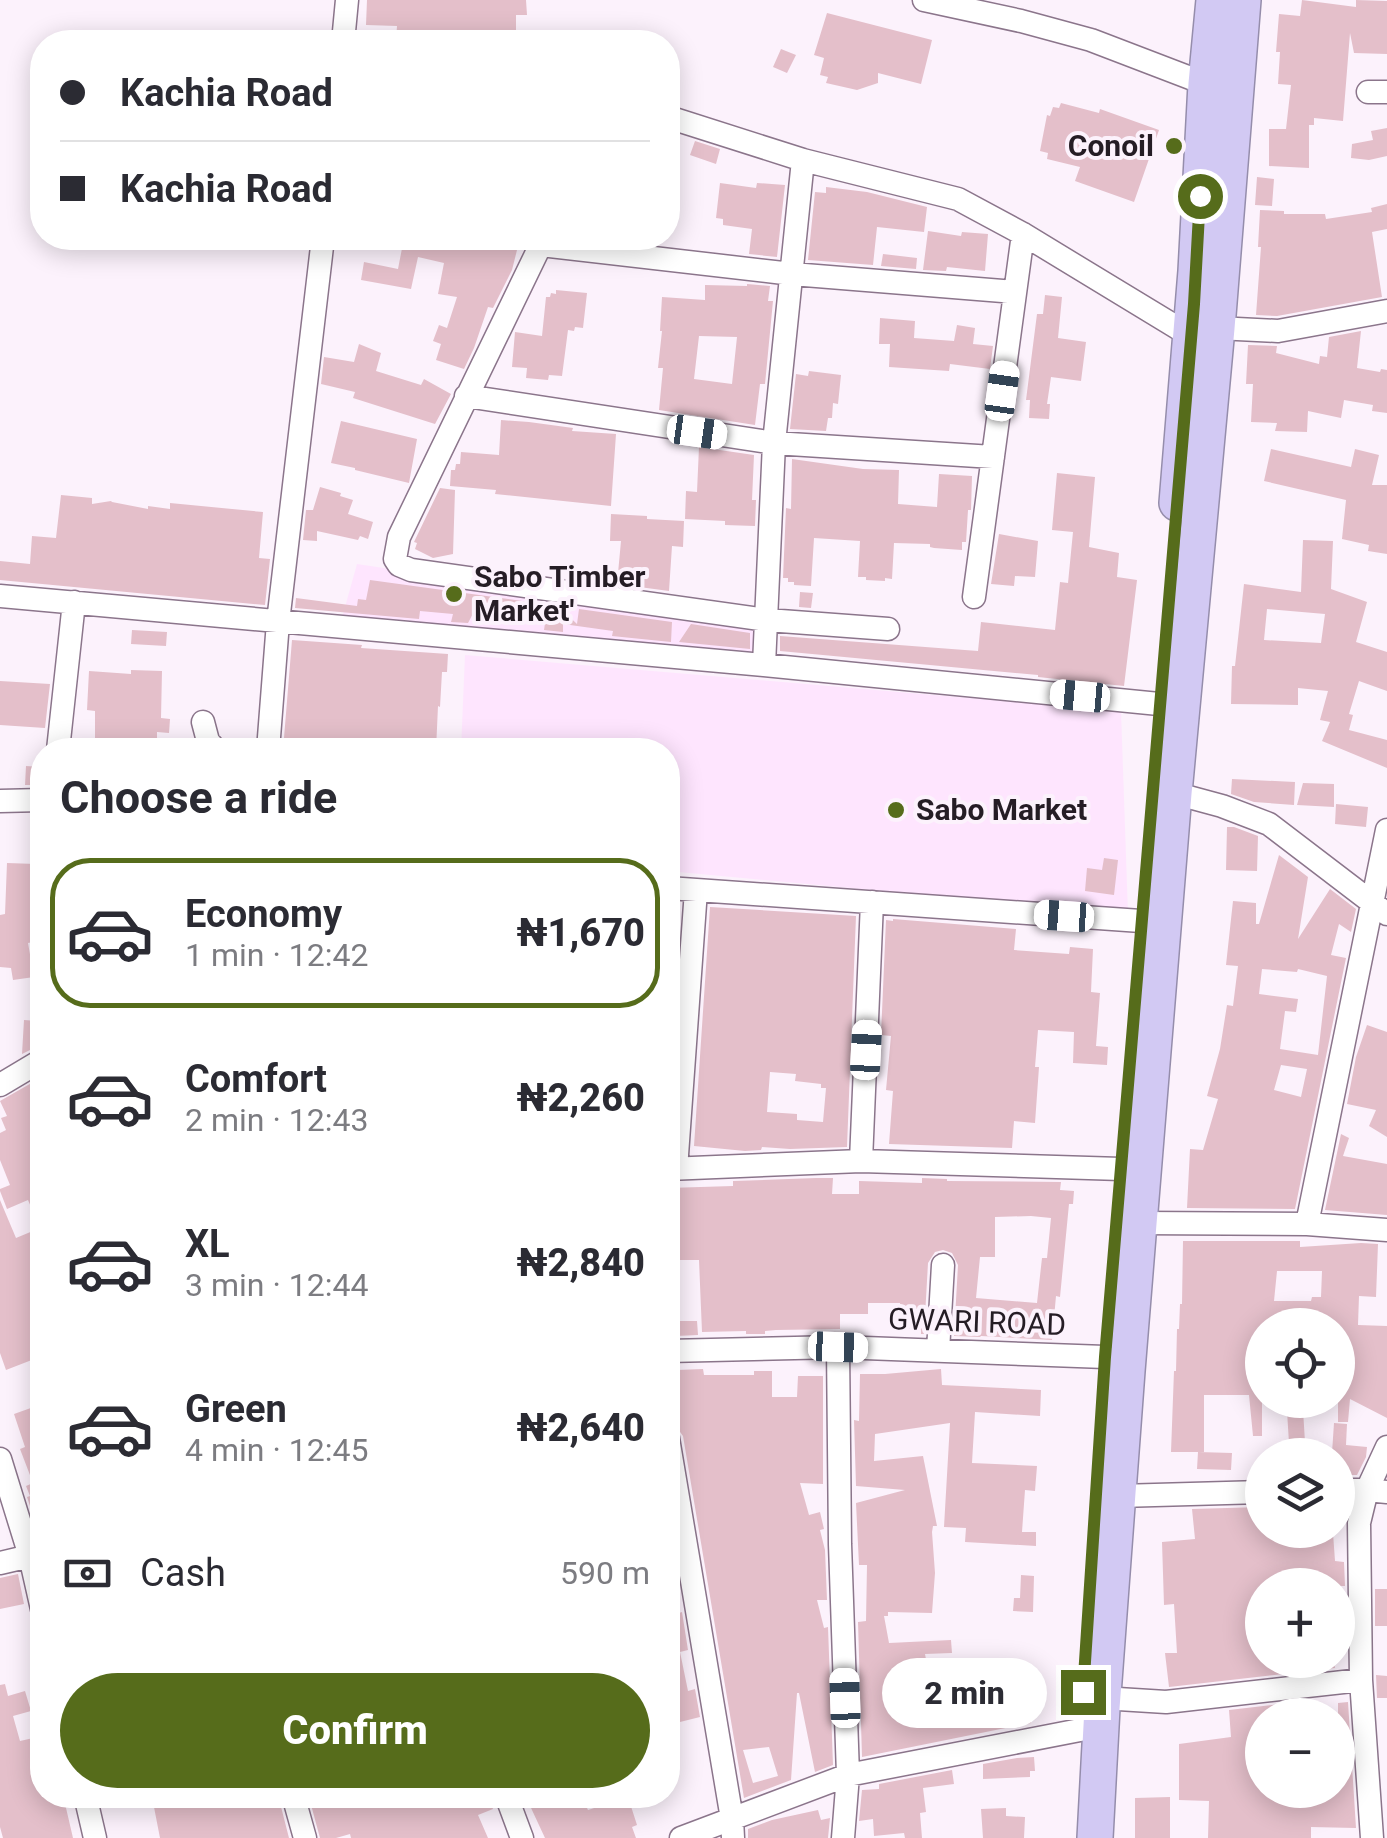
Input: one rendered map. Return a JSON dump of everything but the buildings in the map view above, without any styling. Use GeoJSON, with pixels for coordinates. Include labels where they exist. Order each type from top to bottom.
{"type":"FeatureCollection","features":[{"type":"Feature","properties":{"kind":"highway"},"geometry":{"type":"LineString","coordinates":[[1209,272],[1206,84],[1214,0]]}},
{"type":"Feature","properties":{"kind":"highway"},"geometry":{"type":"LineString","coordinates":[[1095,1838],[1102,1698],[1174,793],[1204,332],[1243,0]]}},
{"type":"Feature","properties":{"kind":"highway"},"geometry":{"type":"LineString","coordinates":[[1075,1838],[1105,1357],[1159,704],[1204,332]]}},
{"type":"Feature","properties":{"kind":"street"},"geometry":{"type":"LineString","coordinates":[[344,30],[347,0]]}},
{"type":"Feature","properties":{"kind":"street"},"geometry":{"type":"LineString","coordinates":[[924,0],[1091,40],[1206,84]]}},
{"type":"Feature","properties":{"kind":"street"},"geometry":{"type":"LineString","coordinates":[[680,121],[803,160],[958,199],[1204,332],[1278,331],[1387,311]]}},
{"type":"Feature","properties":{"kind":"street"},"geometry":{"type":"LineString","coordinates":[[764,664],[774,443],[803,160]]}},
{"type":"Feature","properties":{"kind":"street"},"geometry":{"type":"LineString","coordinates":[[974,597],[1023,234]]}},
{"type":"Feature","properties":{"kind":"street"},"geometry":{"type":"LineString","coordinates":[[269,738],[278,622],[322,250]]}},
{"type":"Feature","properties":{"kind":"street"},"geometry":{"type":"LineString","coordinates":[[539,250],[399,537],[395,559],[398,565],[411,570],[767,620],[888,629]]}},
{"type":"Feature","properties":{"kind":"street"},"geometry":{"type":"LineString","coordinates":[[611,250],[792,274],[1015,292]]}},
{"type":"Feature","properties":{"kind":"street"},"geometry":{"type":"LineString","coordinates":[[466,396],[774,443],[992,458]]}},
{"type":"Feature","properties":{"kind":"street"},"geometry":{"type":"LineString","coordinates":[[0,596],[764,664],[1159,704]]}},
{"type":"Feature","properties":{"kind":"street"},"geometry":{"type":"LineString","coordinates":[[59,738],[74,602]]}},
{"type":"Feature","properties":{"kind":"street"},"geometry":{"type":"LineString","coordinates":[[204,722],[207,738]]}},
{"type":"Feature","properties":{"kind":"street"},"geometry":{"type":"LineString","coordinates":[[1174,793],[1268,824],[1379,908]]}},
{"type":"Feature","properties":{"kind":"street"},"geometry":{"type":"LineString","coordinates":[[0,801],[30,800]]}},
{"type":"Feature","properties":{"kind":"street"},"geometry":{"type":"LineString","coordinates":[[1307,1224],[1379,908],[1387,830]]}},
{"type":"Feature","properties":{"kind":"street"},"geometry":{"type":"LineString","coordinates":[[680,889],[1141,921]]}},
{"type":"Feature","properties":{"kind":"street"},"geometry":{"type":"LineString","coordinates":[[680,1076],[696,890]]}},
{"type":"Feature","properties":{"kind":"street"},"geometry":{"type":"LineString","coordinates":[[861,1162],[872,902]]}},
{"type":"Feature","properties":{"kind":"street"},"geometry":{"type":"LineString","coordinates":[[0,1085],[30,1067]]}},
{"type":"Feature","properties":{"kind":"street"},"geometry":{"type":"LineString","coordinates":[[680,1169],[861,1162],[1120,1169]]}},
{"type":"Feature","properties":{"kind":"street"},"geometry":{"type":"LineString","coordinates":[[1139,1222],[1307,1224],[1387,1230]]}},
{"type":"Feature","properties":{"kind":"street"},"geometry":{"type":"LineString","coordinates":[[938,1351],[943,1266]]}},
{"type":"Feature","properties":{"kind":"street"},"geometry":{"type":"LineString","coordinates":[[838,1347],[848,1775],[843,1838]]}},
{"type":"Feature","properties":{"kind":"street","name":"GWARI ROAD"},"geometry":{"type":"LineString","coordinates":[[680,1350],[838,1347],[1105,1357]]}},
{"type":"Feature","properties":{"kind":"street"},"geometry":{"type":"LineString","coordinates":[[1372,1838],[1361,1680],[1359,1523],[1377,1491],[1387,1447]]}},
{"type":"Feature","properties":{"kind":"street"},"geometry":{"type":"LineString","coordinates":[[0,1459],[30,1537]]}},
{"type":"Feature","properties":{"kind":"street"},"geometry":{"type":"LineString","coordinates":[[1118,1496],[1245,1492]]}},
{"type":"Feature","properties":{"kind":"street"},"geometry":{"type":"LineString","coordinates":[[680,1510],[733,1829]]}},
{"type":"Feature","properties":{"kind":"street"},"geometry":{"type":"LineString","coordinates":[[0,1562],[30,1554]]}},
{"type":"Feature","properties":{"kind":"street"},"geometry":{"type":"LineString","coordinates":[[1102,1698],[1166,1702],[1361,1680]]}},
{"type":"Feature","properties":{"kind":"street"},"geometry":{"type":"LineString","coordinates":[[681,1838],[733,1829],[848,1775],[1080,1730]]}},
{"type":"Feature","properties":{"kind":"street"},"geometry":{"type":"LineString","coordinates":[[88,1808],[95,1838]]}},
{"type":"Feature","properties":{"kind":"street"},"geometry":{"type":"LineString","coordinates":[[296,1808],[304,1838]]}},
{"type":"Feature","properties":{"kind":"street"},"geometry":{"type":"LineString","coordinates":[[511,1808],[522,1838]]}},
{"type":"Feature","properties":{"kind":"shaded area","name":"Sabo Timber Market'"},"geometry":{"type":"Polygon","coordinates":[[[357,564],[763,625],[760,660],[340,625],[357,564]]]}},
{"type":"Feature","properties":{"kind":"shaded area","name":"Sabo Market"},"geometry":{"type":"Polygon","coordinates":[[[465,655],[1121,711],[1128,914],[680,872],[680,738],[462,738],[465,655]]]}},
{"type":"Feature","properties":{"kind":"place","name":"Conoil"},"geometry":{"type":"Point","coordinates":[1174,146]}},
{"type":"Feature","properties":{"kind":"place","name":"Sabo Timber Market'"},"geometry":{"type":"Point","coordinates":[454,594]}},
{"type":"Feature","properties":{"kind":"place","name":"Sabo Market"},"geometry":{"type":"Point","coordinates":[896,810]}},
{"type":"Feature","properties":{"kind":"route"},"geometry":{"type":"LineString","coordinates":[[1083,1692],[1105,1357],[1200,196]]}}]}
